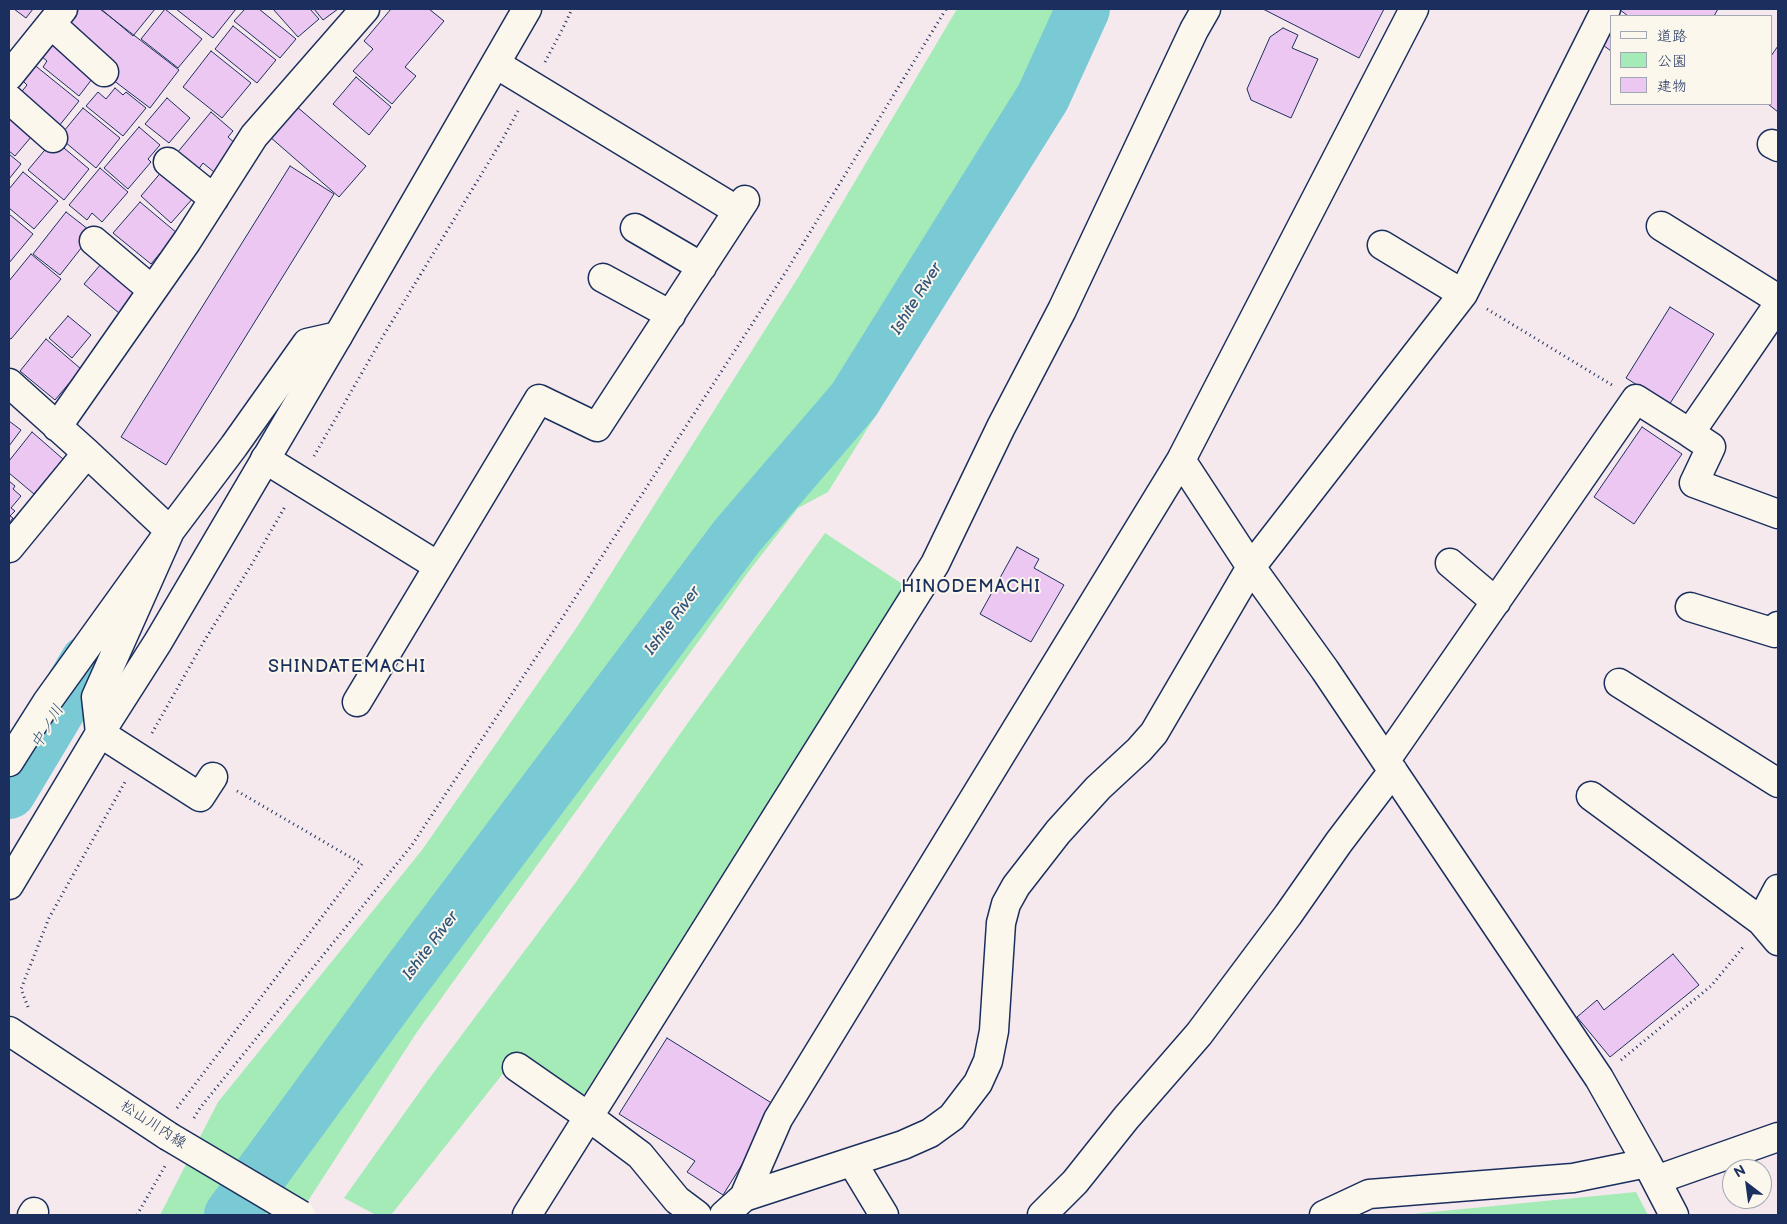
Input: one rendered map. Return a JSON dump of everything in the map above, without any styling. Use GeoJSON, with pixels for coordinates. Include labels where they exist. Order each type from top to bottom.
{"type":"FeatureCollection","features":[{"type":"Feature","properties":{"kind":"street"},"geometry":{"type":"LineString","coordinates":[[57,427],[187,241],[254,136],[365,9]]}},
{"type":"Feature","properties":{"kind":"street"},"geometry":{"type":"LineString","coordinates":[[9,885],[100,733],[158,642],[527,9]]}},
{"type":"Feature","properties":{"kind":"street"},"geometry":{"type":"LineString","coordinates":[[527,1215],[935,564],[1001,427],[1062,310],[1194,30],[1206,9]]}},
{"type":"Feature","properties":{"kind":"street"},"geometry":{"type":"LineString","coordinates":[[744,1197],[778,1119],[1181,460],[1414,9]]}},
{"type":"Feature","properties":{"kind":"street"},"geometry":{"type":"LineString","coordinates":[[724,1215],[744,1197],[903,1145],[930,1133],[952,1117],[978,1083],[988,1061],[994,1031],[1001,923],[1006,904],[1016,886],[1058,832],[1098,788],[1139,750],[1154,733],[1251,567],[1463,294],[1606,9]]}},
{"type":"Feature","properties":{"kind":"street"},"geometry":{"type":"LineString","coordinates":[[9,76],[57,16],[104,72]]}},
{"type":"Feature","properties":{"kind":"street"},"geometry":{"type":"LineString","coordinates":[[357,702],[539,399],[597,427],[742,205],[496,64]]}},
{"type":"Feature","properties":{"kind":"street"},"geometry":{"type":"LineString","coordinates":[[9,99],[53,138]]}},
{"type":"Feature","properties":{"kind":"street"},"geometry":{"type":"LineString","coordinates":[[168,162],[214,199]]}},
{"type":"Feature","properties":{"kind":"street"},"geometry":{"type":"LineString","coordinates":[[1661,226],[1778,299]]}},
{"type":"Feature","properties":{"kind":"street"},"geometry":{"type":"LineString","coordinates":[[635,228],[702,267]]}},
{"type":"Feature","properties":{"kind":"street"},"geometry":{"type":"LineString","coordinates":[[94,240],[152,290]]}},
{"type":"Feature","properties":{"kind":"street"},"geometry":{"type":"LineString","coordinates":[[1382,245],[1463,294]]}},
{"type":"Feature","properties":{"kind":"street"},"geometry":{"type":"LineString","coordinates":[[603,278],[671,314]]}},
{"type":"Feature","properties":{"kind":"street"},"geometry":{"type":"LineString","coordinates":[[1690,433],[1778,305]]}},
{"type":"Feature","properties":{"kind":"street"},"geometry":{"type":"LineString","coordinates":[[9,762],[47,702],[307,343],[338,336]]}},
{"type":"Feature","properties":{"kind":"street"},"geometry":{"type":"LineString","coordinates":[[9,383],[170,531]]}},
{"type":"Feature","properties":{"kind":"street"},"geometry":{"type":"LineString","coordinates":[[1042,1215],[1075,1182],[1126,1118],[1198,1034],[1288,915],[1390,766],[1496,602],[1636,399],[1712,447],[1694,483],[1778,514]]}},
{"type":"Feature","properties":{"kind":"street"},"geometry":{"type":"LineString","coordinates":[[9,548],[87,453]]}},
{"type":"Feature","properties":{"kind":"street"},"geometry":{"type":"LineString","coordinates":[[265,459],[438,566]]}},
{"type":"Feature","properties":{"kind":"street"},"geometry":{"type":"LineString","coordinates":[[1181,460],[1251,567],[1325,670],[1599,1078],[1674,1215]]}},
{"type":"Feature","properties":{"kind":"street"},"geometry":{"type":"LineString","coordinates":[[100,733],[96,697],[170,531]]}},
{"type":"Feature","properties":{"kind":"street"},"geometry":{"type":"LineString","coordinates":[[1450,563],[1496,602]]}},
{"type":"Feature","properties":{"kind":"street"},"geometry":{"type":"LineString","coordinates":[[1690,607],[1775,633],[1778,626]]}},
{"type":"Feature","properties":{"kind":"street"},"geometry":{"type":"LineString","coordinates":[[1619,683],[1778,783]]}},
{"type":"Feature","properties":{"kind":"street"},"geometry":{"type":"LineString","coordinates":[[100,733],[200,797],[213,776]]}},
{"type":"Feature","properties":{"kind":"street"},"geometry":{"type":"LineString","coordinates":[[1591,796],[1761,921],[1778,941]]}},
{"type":"Feature","properties":{"kind":"street"},"geometry":{"type":"LineString","coordinates":[[1761,921],[1778,889]]}},
{"type":"Feature","properties":{"kind":"street","name":"松山川内線"},"geometry":{"type":"LineString","coordinates":[[9,1031],[172,1137],[301,1215]]}},
{"type":"Feature","properties":{"kind":"street"},"geometry":{"type":"LineString","coordinates":[[517,1068],[589,1117],[640,1155],[677,1200],[697,1215]]}},
{"type":"Feature","properties":{"kind":"street"},"geometry":{"type":"LineString","coordinates":[[1324,1215],[1369,1194],[1652,1172],[1778,1137]]}},
{"type":"Feature","properties":{"kind":"street"},"geometry":{"type":"LineString","coordinates":[[852,1162],[884,1215]]}},
{"type":"Feature","properties":{"kind":"path"},"geometry":{"type":"LineString","coordinates":[[30,1013],[21,989],[49,918],[202,643],[253,562],[382,338],[501,142],[572,9]]}},
{"type":"Feature","properties":{"kind":"path"},"geometry":{"type":"LineString","coordinates":[[172,1137],[200,1108],[412,845],[564,615],[787,270],[946,9]]}},
{"type":"Feature","properties":{"kind":"path"},"geometry":{"type":"LineString","coordinates":[[1463,294],[1636,399]]}},
{"type":"Feature","properties":{"kind":"path"},"geometry":{"type":"LineString","coordinates":[[137,1215],[172,1137],[362,864],[213,776]]}},
{"type":"Feature","properties":{"kind":"path"},"geometry":{"type":"LineString","coordinates":[[1599,1078],[1712,986],[1737,956],[1761,921]]}},
{"type":"Feature","properties":{"kind":"green space"},"geometry":{"type":"Polygon","coordinates":[[[957,9],[1110,9],[1063,114],[828,492],[798,508],[749,571],[417,1032],[299,1215],[160,1215],[218,1102],[422,850],[579,624],[799,276],[957,9]]]}},
{"type":"Feature","properties":{"kind":"green space"},"geometry":{"type":"Polygon","coordinates":[[[825,533],[904,585],[578,1104],[516,1057],[391,1215],[376,1215],[344,1198],[428,1080],[576,882],[825,533]]]}},
{"type":"Feature","properties":{"kind":"green space"},"geometry":{"type":"Polygon","coordinates":[[[1636,1192],[1648,1215],[1402,1215],[1636,1192]]]}},
{"type":"Feature","properties":{"kind":"building"},"geometry":{"type":"Polygon","coordinates":[[[14,9],[33,9],[26,18],[14,9]]]}},
{"type":"Feature","properties":{"kind":"building"},"geometry":{"type":"Polygon","coordinates":[[[78,9],[100,9],[179,70],[150,108],[105,74],[64,27],[78,9]]]}},
{"type":"Feature","properties":{"kind":"building"},"geometry":{"type":"Polygon","coordinates":[[[101,9],[155,9],[133,36],[101,9]]]}},
{"type":"Feature","properties":{"kind":"building"},"geometry":{"type":"Polygon","coordinates":[[[165,9],[202,39],[178,68],[141,39],[165,9]]]}},
{"type":"Feature","properties":{"kind":"building"},"geometry":{"type":"Polygon","coordinates":[[[176,9],[236,9],[213,38],[176,9]]]}},
{"type":"Feature","properties":{"kind":"building"},"geometry":{"type":"Polygon","coordinates":[[[245,9],[259,9],[296,39],[280,58],[234,21],[245,9]]]}},
{"type":"Feature","properties":{"kind":"building"},"geometry":{"type":"Polygon","coordinates":[[[273,9],[310,9],[319,19],[298,37],[273,9]]]}},
{"type":"Feature","properties":{"kind":"building"},"geometry":{"type":"Polygon","coordinates":[[[314,9],[338,9],[323,20],[314,9]]]}},
{"type":"Feature","properties":{"kind":"building"},"geometry":{"type":"Polygon","coordinates":[[[391,9],[429,9],[444,21],[405,67],[416,76],[392,104],[353,71],[373,49],[364,41],[391,9]]]}},
{"type":"Feature","properties":{"kind":"building"},"geometry":{"type":"Polygon","coordinates":[[[1263,9],[1384,9],[1359,58],[1263,9]]]}},
{"type":"Feature","properties":{"kind":"building"},"geometry":{"type":"Polygon","coordinates":[[[1619,9],[1718,9],[1715,15],[1627,15],[1619,9]]]}},
{"type":"Feature","properties":{"kind":"building"},"geometry":{"type":"Polygon","coordinates":[[[233,26],[276,60],[257,83],[215,49],[233,26]]]}},
{"type":"Feature","properties":{"kind":"building"},"geometry":{"type":"Polygon","coordinates":[[[1283,28],[1298,35],[1292,48],[1318,59],[1291,118],[1251,100],[1247,89],[1270,37],[1283,28]]]}},
{"type":"Feature","properties":{"kind":"building"},"geometry":{"type":"Polygon","coordinates":[[[1606,31],[1610,33],[1610,50],[1599,42],[1606,31]]]}},
{"type":"Feature","properties":{"kind":"building"},"geometry":{"type":"Polygon","coordinates":[[[56,37],[99,70],[79,96],[43,67],[47,61],[41,56],[56,37]]]}},
{"type":"Feature","properties":{"kind":"building"},"geometry":{"type":"Polygon","coordinates":[[[1778,46],[1778,112],[1769,105],[1772,105],[1772,55],[1778,46]]]}},
{"type":"Feature","properties":{"kind":"building"},"geometry":{"type":"Polygon","coordinates":[[[211,51],[251,83],[222,118],[183,87],[211,51]]]}},
{"type":"Feature","properties":{"kind":"building"},"geometry":{"type":"Polygon","coordinates":[[[32,63],[79,101],[59,126],[19,95],[27,85],[20,78],[32,63]]]}},
{"type":"Feature","properties":{"kind":"building"},"geometry":{"type":"Polygon","coordinates":[[[356,77],[391,107],[369,135],[333,104],[356,77]]]}},
{"type":"Feature","properties":{"kind":"building"},"geometry":{"type":"Polygon","coordinates":[[[115,88],[123,95],[126,92],[146,108],[123,136],[86,106],[98,92],[106,99],[115,88]]]}},
{"type":"Feature","properties":{"kind":"building"},"geometry":{"type":"Polygon","coordinates":[[[167,98],[190,118],[169,143],[145,124],[167,98]]]}},
{"type":"Feature","properties":{"kind":"building"},"geometry":{"type":"Polygon","coordinates":[[[9,106],[37,130],[15,156],[9,151],[9,106]]]}},
{"type":"Feature","properties":{"kind":"building"},"geometry":{"type":"Polygon","coordinates":[[[296,106],[366,166],[339,197],[270,137],[296,106]]]}},
{"type":"Feature","properties":{"kind":"building"},"geometry":{"type":"Polygon","coordinates":[[[83,108],[120,138],[96,168],[59,137],[83,108]]]}},
{"type":"Feature","properties":{"kind":"building"},"geometry":{"type":"Polygon","coordinates":[[[211,112],[233,131],[228,137],[237,145],[214,172],[203,163],[198,170],[177,153],[211,112]]]}},
{"type":"Feature","properties":{"kind":"building"},"geometry":{"type":"Polygon","coordinates":[[[139,127],[160,145],[148,159],[151,162],[128,189],[104,168],[139,127]]]}},
{"type":"Feature","properties":{"kind":"building"},"geometry":{"type":"Polygon","coordinates":[[[58,143],[89,169],[64,200],[28,170],[49,145],[58,143]]]}},
{"type":"Feature","properties":{"kind":"building"},"geometry":{"type":"Polygon","coordinates":[[[9,154],[21,164],[9,179],[9,154]]]}},
{"type":"Feature","properties":{"kind":"building"},"geometry":{"type":"Polygon","coordinates":[[[290,166],[334,194],[166,465],[121,437],[290,166]]]}},
{"type":"Feature","properties":{"kind":"building"},"geometry":{"type":"Polygon","coordinates":[[[100,168],[128,192],[102,222],[92,213],[87,220],[69,205],[100,168]]]}},
{"type":"Feature","properties":{"kind":"building"},"geometry":{"type":"Polygon","coordinates":[[[163,170],[194,197],[171,223],[141,196],[163,170]]]}},
{"type":"Feature","properties":{"kind":"building"},"geometry":{"type":"Polygon","coordinates":[[[23,172],[58,201],[34,229],[9,208],[9,189],[23,172]]]}},
{"type":"Feature","properties":{"kind":"building"},"geometry":{"type":"Polygon","coordinates":[[[140,202],[177,233],[151,264],[113,233],[140,202]]]}},
{"type":"Feature","properties":{"kind":"building"},"geometry":{"type":"Polygon","coordinates":[[[66,212],[93,233],[60,275],[33,254],[66,212]]]}},
{"type":"Feature","properties":{"kind":"building"},"geometry":{"type":"Polygon","coordinates":[[[9,214],[33,234],[9,263],[9,214]]]}},
{"type":"Feature","properties":{"kind":"building"},"geometry":{"type":"Polygon","coordinates":[[[31,254],[61,279],[11,339],[9,338],[9,281],[31,254]]]}},
{"type":"Feature","properties":{"kind":"building"},"geometry":{"type":"Polygon","coordinates":[[[101,264],[136,293],[119,313],[84,284],[101,264]]]}},
{"type":"Feature","properties":{"kind":"building"},"geometry":{"type":"Polygon","coordinates":[[[1670,307],[1714,334],[1669,405],[1626,378],[1670,307]]]}},
{"type":"Feature","properties":{"kind":"building"},"geometry":{"type":"Polygon","coordinates":[[[68,316],[91,335],[72,358],[49,338],[68,316]]]}},
{"type":"Feature","properties":{"kind":"building"},"geometry":{"type":"Polygon","coordinates":[[[46,339],[81,369],[55,400],[20,371],[46,339]]]}},
{"type":"Feature","properties":{"kind":"building"},"geometry":{"type":"Polygon","coordinates":[[[9,421],[21,430],[9,446],[9,421]]]}},
{"type":"Feature","properties":{"kind":"building"},"geometry":{"type":"Polygon","coordinates":[[[1642,427],[1682,454],[1634,524],[1594,497],[1642,427]]]}},
{"type":"Feature","properties":{"kind":"building"},"geometry":{"type":"Polygon","coordinates":[[[32,432],[63,459],[34,494],[9,473],[9,461],[32,432]]]}},
{"type":"Feature","properties":{"kind":"building"},"geometry":{"type":"Polygon","coordinates":[[[9,481],[15,486],[13,489],[21,496],[11,508],[15,511],[10,516],[13,518],[9,523],[9,481]]]}},
{"type":"Feature","properties":{"kind":"building"},"geometry":{"type":"Polygon","coordinates":[[[1017,547],[1039,559],[1034,568],[1064,585],[1031,642],[980,614],[1017,547]]]}},
{"type":"Feature","properties":{"kind":"building"},"geometry":{"type":"Polygon","coordinates":[[[1673,954],[1699,985],[1610,1057],[1577,1017],[1597,1000],[1604,1010],[1673,954]]]}},
{"type":"Feature","properties":{"kind":"building"},"geometry":{"type":"Polygon","coordinates":[[[667,1038],[778,1107],[723,1195],[687,1172],[695,1161],[619,1114],[667,1038]]]}},
{"type":"Feature","properties":{"kind":"waterway","name":"Ishite River"},"geometry":{"type":"LineString","coordinates":[[231,1215],[397,988],[737,536],[854,400],[1043,97],[1083,9]]}},
{"type":"Feature","properties":{"kind":"waterway","name":"中ノ川"},"geometry":{"type":"LineString","coordinates":[[9,792],[87,662]]}},
{"type":"Feature","properties":{"kind":"district","name":"HINODEMACHI"},"geometry":{"type":"Point","coordinates":[971,587]}},
{"type":"Feature","properties":{"kind":"district","name":"SHINDATEMACHI"},"geometry":{"type":"Point","coordinates":[347,667]}}]}
